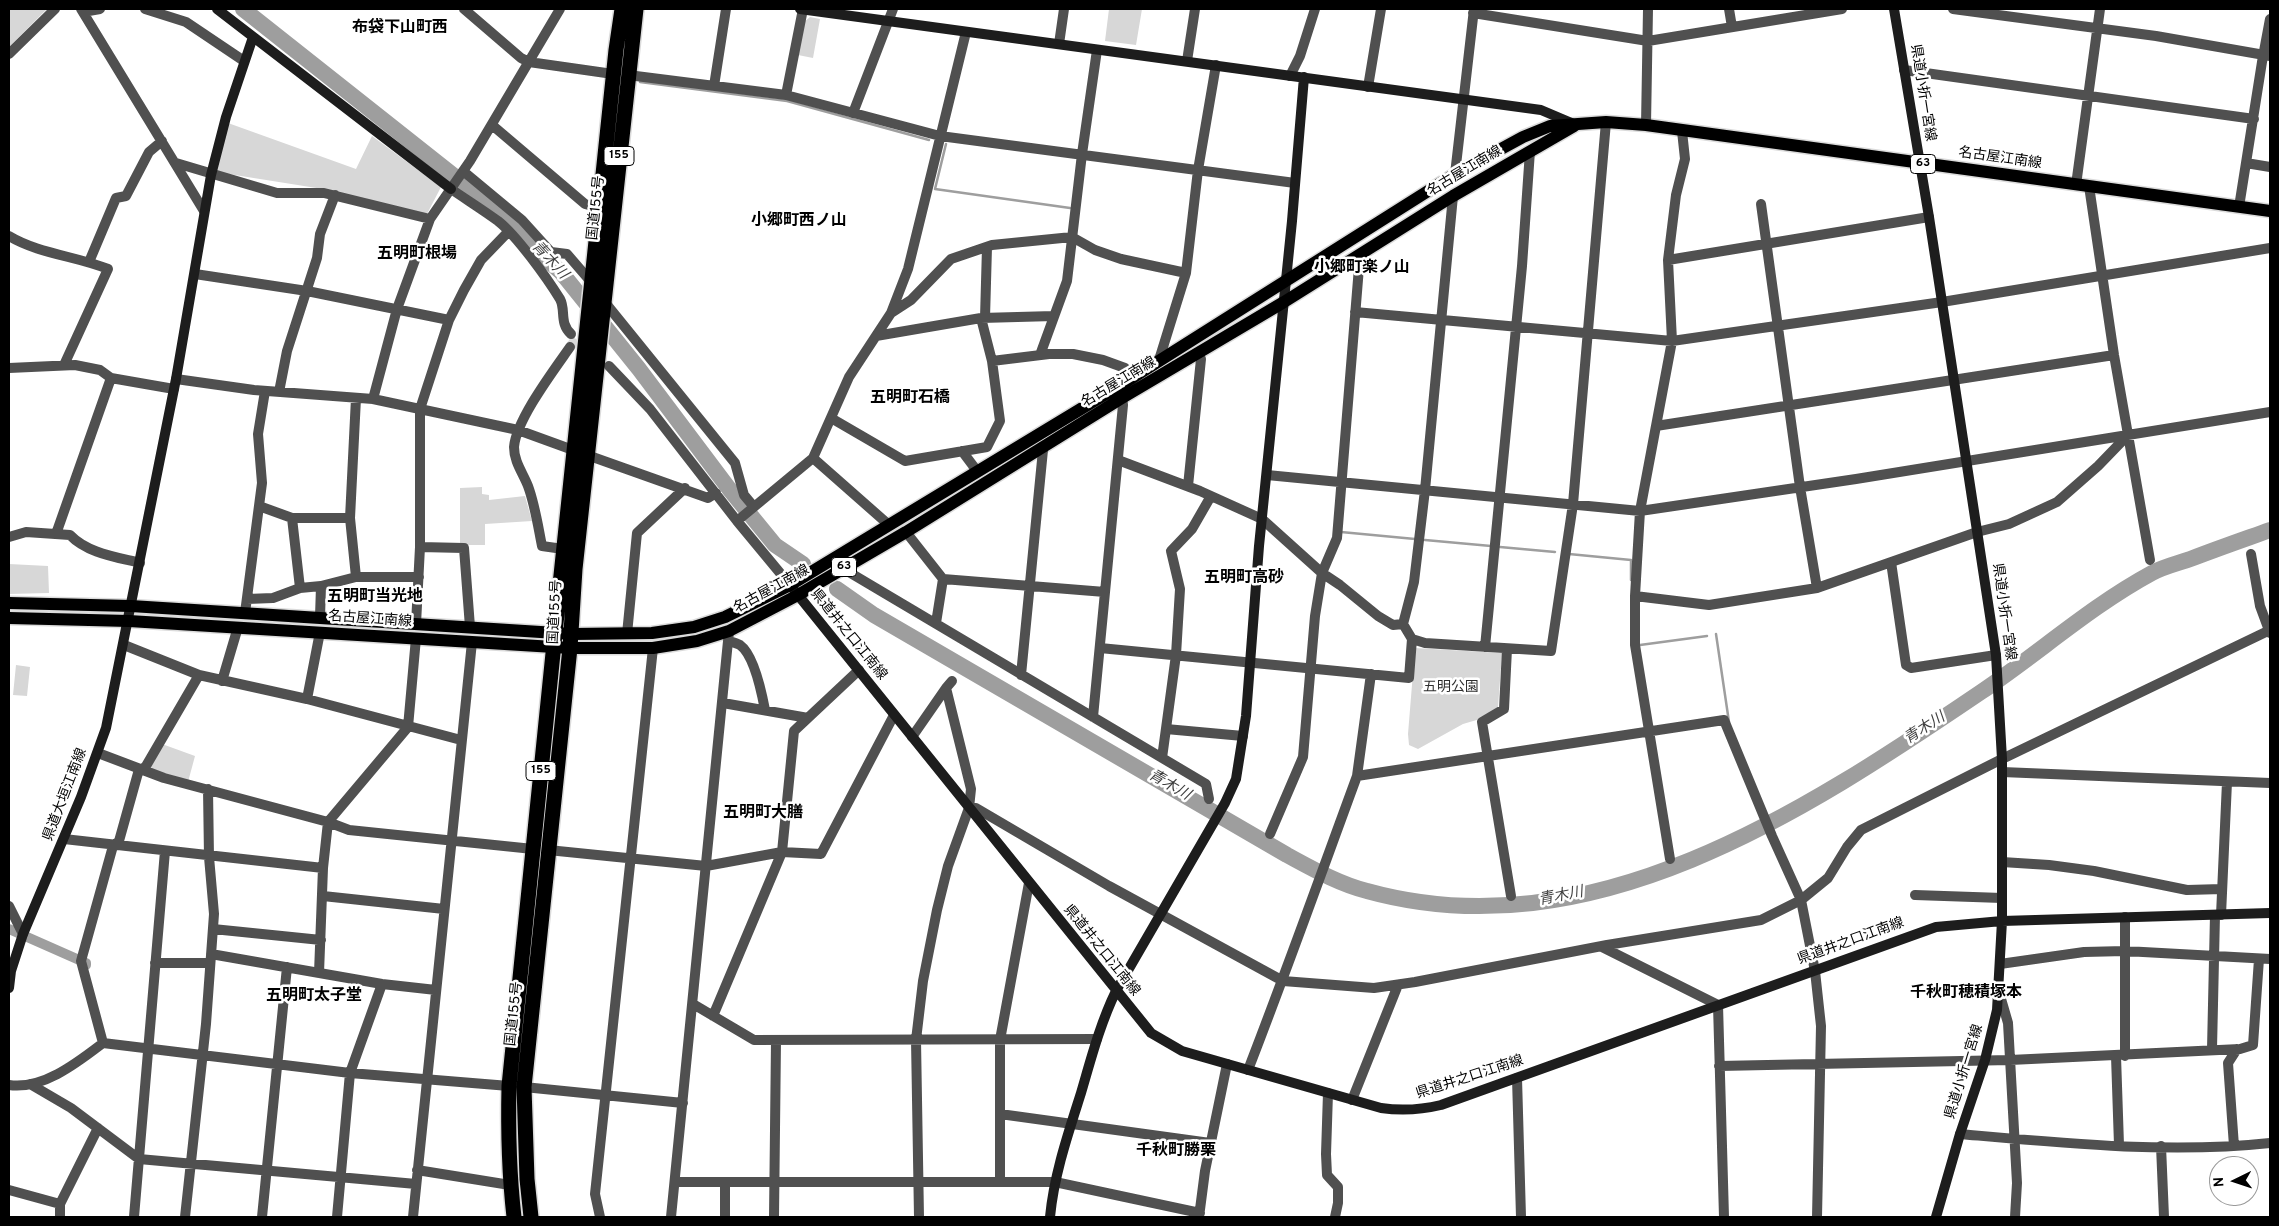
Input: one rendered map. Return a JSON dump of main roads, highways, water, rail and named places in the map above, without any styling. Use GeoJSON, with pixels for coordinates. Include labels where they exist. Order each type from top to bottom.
{"type":"FeatureCollection","features":[{"type":"Feature","properties":{"kind":"highway","name":"国道155号"},"geometry":{"type":"LineString","coordinates":[[514,1217],[510,1185],[508,1124],[517,1087],[540,849],[563,549],[600,339],[620,75],[622,9]]}},
{"type":"Feature","properties":{"kind":"highway","name":"国道155号"},"geometry":{"type":"LineString","coordinates":[[540,849],[571,641],[588,326],[600,208],[620,75],[636,9]]}},
{"type":"Feature","properties":{"kind":"highway","name":"国道155号"},"geometry":{"type":"LineString","coordinates":[[517,1087],[531,1217]]}},
{"type":"Feature","properties":{"kind":"main road"},"geometry":{"type":"LineString","coordinates":[[217,9],[452,187]]}},
{"type":"Feature","properties":{"kind":"main road"},"geometry":{"type":"LineString","coordinates":[[806,9],[1541,110],[1576,125]]}},
{"type":"Feature","properties":{"kind":"main road","name":"県道小折一宮線"},"geometry":{"type":"LineString","coordinates":[[1894,9],[1929,217],[1996,660],[2002,759],[2002,921],[1998,1010],[1985,1060],[1960,1134],[1936,1217]]}},
{"type":"Feature","properties":{"kind":"main road","name":"県道大垣江南線"},"geometry":{"type":"LineString","coordinates":[[9,988],[11,971],[22,934],[64,839],[98,752],[112,702],[175,384],[211,175],[226,117],[253,37]]}},
{"type":"Feature","properties":{"kind":"main road"},"geometry":{"type":"LineString","coordinates":[[1050,1217],[1055,1182],[1104,1015],[1225,803],[1236,779],[1251,663],[1262,519],[1304,77]]}},
{"type":"Feature","properties":{"kind":"main road","name":"名古屋江南線"},"geometry":{"type":"LineString","coordinates":[[9,618],[129,621],[472,642],[555,640],[653,648],[729,636],[889,525],[1132,378],[1454,174],[1523,137],[1550,126],[1606,122],[1646,125],[2270,211]]}},
{"type":"Feature","properties":{"kind":"main road","name":"名古屋江南線"},"geometry":{"type":"LineString","coordinates":[[571,641],[694,627],[794,590],[842,568],[906,532],[1122,398],[1284,302],[1453,196],[1576,125]]}},
{"type":"Feature","properties":{"kind":"main road","name":"県道井之口江南線"},"geometry":{"type":"LineString","coordinates":[[794,590],[1116,991],[1152,1033],[1168,1045],[1182,1051],[1381,1108],[1421,1110],[1517,1078],[1936,926],[2002,921],[2270,913]]}},
{"type":"Feature","properties":{"kind":"main road","name":"名古屋江南線"},"geometry":{"type":"LineString","coordinates":[[9,603],[131,606],[470,627],[555,640]]}},
{"type":"Feature","properties":{"kind":"waterway","name":"青木川"},"geometry":{"type":"LineString","coordinates":[[243,9],[516,225],[546,259],[561,272],[639,369],[730,490],[775,545],[803,564]]}},
{"type":"Feature","properties":{"kind":"waterway"},"geometry":{"type":"LineString","coordinates":[[640,82],[787,101],[929,140]]}},
{"type":"Feature","properties":{"kind":"waterway"},"geometry":{"type":"LineString","coordinates":[[946,144],[935,189],[1070,208]]}},
{"type":"Feature","properties":{"kind":"waterway","name":"青木川"},"geometry":{"type":"LineString","coordinates":[[837,589],[874,615],[1316,871],[1367,891],[1450,905],[1533,903],[1613,887],[1692,860],[1768,824],[1842,782],[1913,738],[2002,677],[2086,615],[2152,573],[2270,530]]}},
{"type":"Feature","properties":{"kind":"waterway"},"geometry":{"type":"LineString","coordinates":[[1341,532],[1415,539]]}},
{"type":"Feature","properties":{"kind":"waterway"},"geometry":{"type":"LineString","coordinates":[[1425,540],[1491,546]]}},
{"type":"Feature","properties":{"kind":"waterway"},"geometry":{"type":"LineString","coordinates":[[1500,547],[1555,552]]}},
{"type":"Feature","properties":{"kind":"waterway"},"geometry":{"type":"LineString","coordinates":[[1569,554],[1631,560],[1631,580]]}},
{"type":"Feature","properties":{"kind":"waterway"},"geometry":{"type":"LineString","coordinates":[[1716,634],[1729,722]]}},
{"type":"Feature","properties":{"kind":"waterway"},"geometry":{"type":"LineString","coordinates":[[1640,645],[1707,636]]}},
{"type":"Feature","properties":{"kind":"waterway"},"geometry":{"type":"LineString","coordinates":[[9,929],[86,963],[86,965]]}},
{"type":"Feature","properties":{"kind":"tunnel"},"geometry":{"type":"LineString","coordinates":[[570,347],[577,338]]}},
{"type":"Feature","properties":{"kind":"district","name":"布袋下山町西"},"geometry":{"type":"Point","coordinates":[400,29]}},
{"type":"Feature","properties":{"kind":"district","name":"小郷町西ノ山"},"geometry":{"type":"Point","coordinates":[799,222]}},
{"type":"Feature","properties":{"kind":"district","name":"五明町根場"},"geometry":{"type":"Point","coordinates":[417,255]}},
{"type":"Feature","properties":{"kind":"district","name":"小郷町楽ノ山"},"geometry":{"type":"Point","coordinates":[1362,269]}},
{"type":"Feature","properties":{"kind":"district","name":"五明町石橋"},"geometry":{"type":"Point","coordinates":[910,399]}},
{"type":"Feature","properties":{"kind":"district","name":"五明町高砂"},"geometry":{"type":"Point","coordinates":[1244,579]}},
{"type":"Feature","properties":{"kind":"district","name":"五明町当光地"},"geometry":{"type":"Point","coordinates":[375,598]}},
{"type":"Feature","properties":{"kind":"district","name":"五明町大膳"},"geometry":{"type":"Point","coordinates":[763,814]}},
{"type":"Feature","properties":{"kind":"district","name":"千秋町穂積塚本"},"geometry":{"type":"Point","coordinates":[1966,994]}},
{"type":"Feature","properties":{"kind":"district","name":"五明町太子堂"},"geometry":{"type":"Point","coordinates":[314,997]}},
{"type":"Feature","properties":{"kind":"district","name":"千秋町勝栗"},"geometry":{"type":"Point","coordinates":[1176,1152]}},
{"type":"Feature","properties":{"kind":"park label","name":"五明公園"},"geometry":{"type":"Point","coordinates":[1451,688]}}]}
